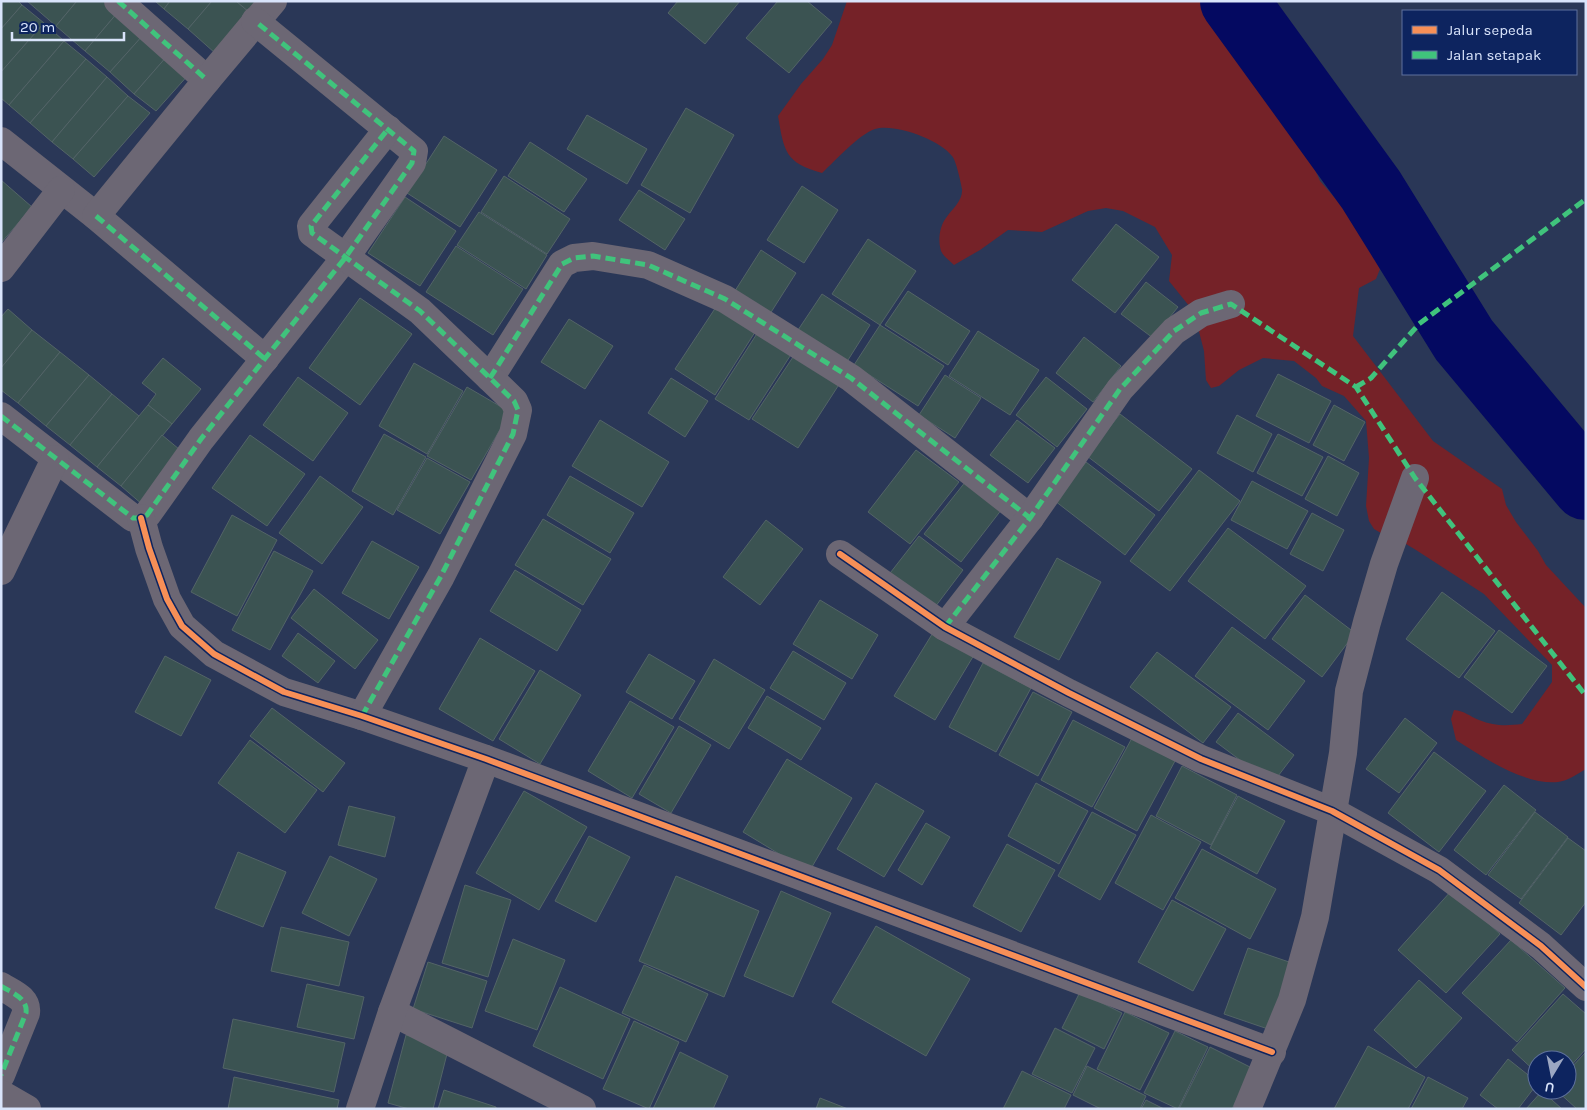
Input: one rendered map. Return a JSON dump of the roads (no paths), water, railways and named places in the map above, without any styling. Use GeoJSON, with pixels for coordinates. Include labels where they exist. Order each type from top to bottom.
{"type":"FeatureCollection","features":[{"type":"Feature","properties":{"kind":"street"},"geometry":{"type":"LineString","coordinates":[[118,1],[207,80]]}},
{"type":"Feature","properties":{"kind":"street"},"geometry":{"type":"LineString","coordinates":[[96,216],[273,1]]}},
{"type":"Feature","properties":{"kind":"street"},"geometry":{"type":"LineString","coordinates":[[1,416],[50,469],[133,518],[141,518],[147,515],[201,439],[345,258],[414,159],[414,151],[256,21]]}},
{"type":"Feature","properties":{"kind":"street"},"geometry":{"type":"LineString","coordinates":[[362,716],[440,576],[513,434],[518,410],[514,401],[420,311],[312,234],[311,226],[388,129]]}},
{"type":"Feature","properties":{"kind":"street"},"geometry":{"type":"LineString","coordinates":[[1,141],[96,216],[265,359]]}},
{"type":"Feature","properties":{"kind":"street"},"geometry":{"type":"LineString","coordinates":[[1,268],[61,190]]}},
{"type":"Feature","properties":{"kind":"street"},"geometry":{"type":"LineString","coordinates":[[490,378],[562,264],[574,258],[593,256],[648,265],[726,300],[851,378],[1030,518]]}},
{"type":"Feature","properties":{"kind":"street"},"geometry":{"type":"LineString","coordinates":[[945,627],[1030,518],[1120,389],[1174,331],[1201,313],[1231,304]]}},
{"type":"Feature","properties":{"kind":"street"},"geometry":{"type":"LineString","coordinates":[[1,533],[50,469]]}},
{"type":"Feature","properties":{"kind":"street"},"geometry":{"type":"LineString","coordinates":[[1,571],[50,469]]}},
{"type":"Feature","properties":{"kind":"street"},"geometry":{"type":"LineString","coordinates":[[1248,1108],[1292,1000],[1314,917],[1343,753],[1350,691],[1358,656],[1384,564],[1415,478]]}},
{"type":"Feature","properties":{"kind":"street"},"geometry":{"type":"LineString","coordinates":[[141,518],[167,600],[182,626],[214,654],[284,692],[362,716],[486,759],[1272,1052]]}},
{"type":"Feature","properties":{"kind":"street"},"geometry":{"type":"LineString","coordinates":[[840,554],[945,627],[1069,693],[1201,759],[1332,811],[1439,870],[1541,946],[1586,987]]}},
{"type":"Feature","properties":{"kind":"street"},"geometry":{"type":"LineString","coordinates":[[360,1109],[392,1012],[486,759]]}},
{"type":"Feature","properties":{"kind":"street"},"geometry":{"type":"LineString","coordinates":[[1,986],[24,1000],[27,1010],[1,1075]]}},
{"type":"Feature","properties":{"kind":"street"},"geometry":{"type":"LineString","coordinates":[[392,1012],[582,1109]]}},
{"type":"Feature","properties":{"kind":"street"},"geometry":{"type":"LineString","coordinates":[[1,1094],[27,1109]]}},
{"type":"Feature","properties":{"kind":"waterway"},"geometry":{"type":"LineString","coordinates":[[1234,1],[1371,190],[1464,340],[1586,486]]}}]}
